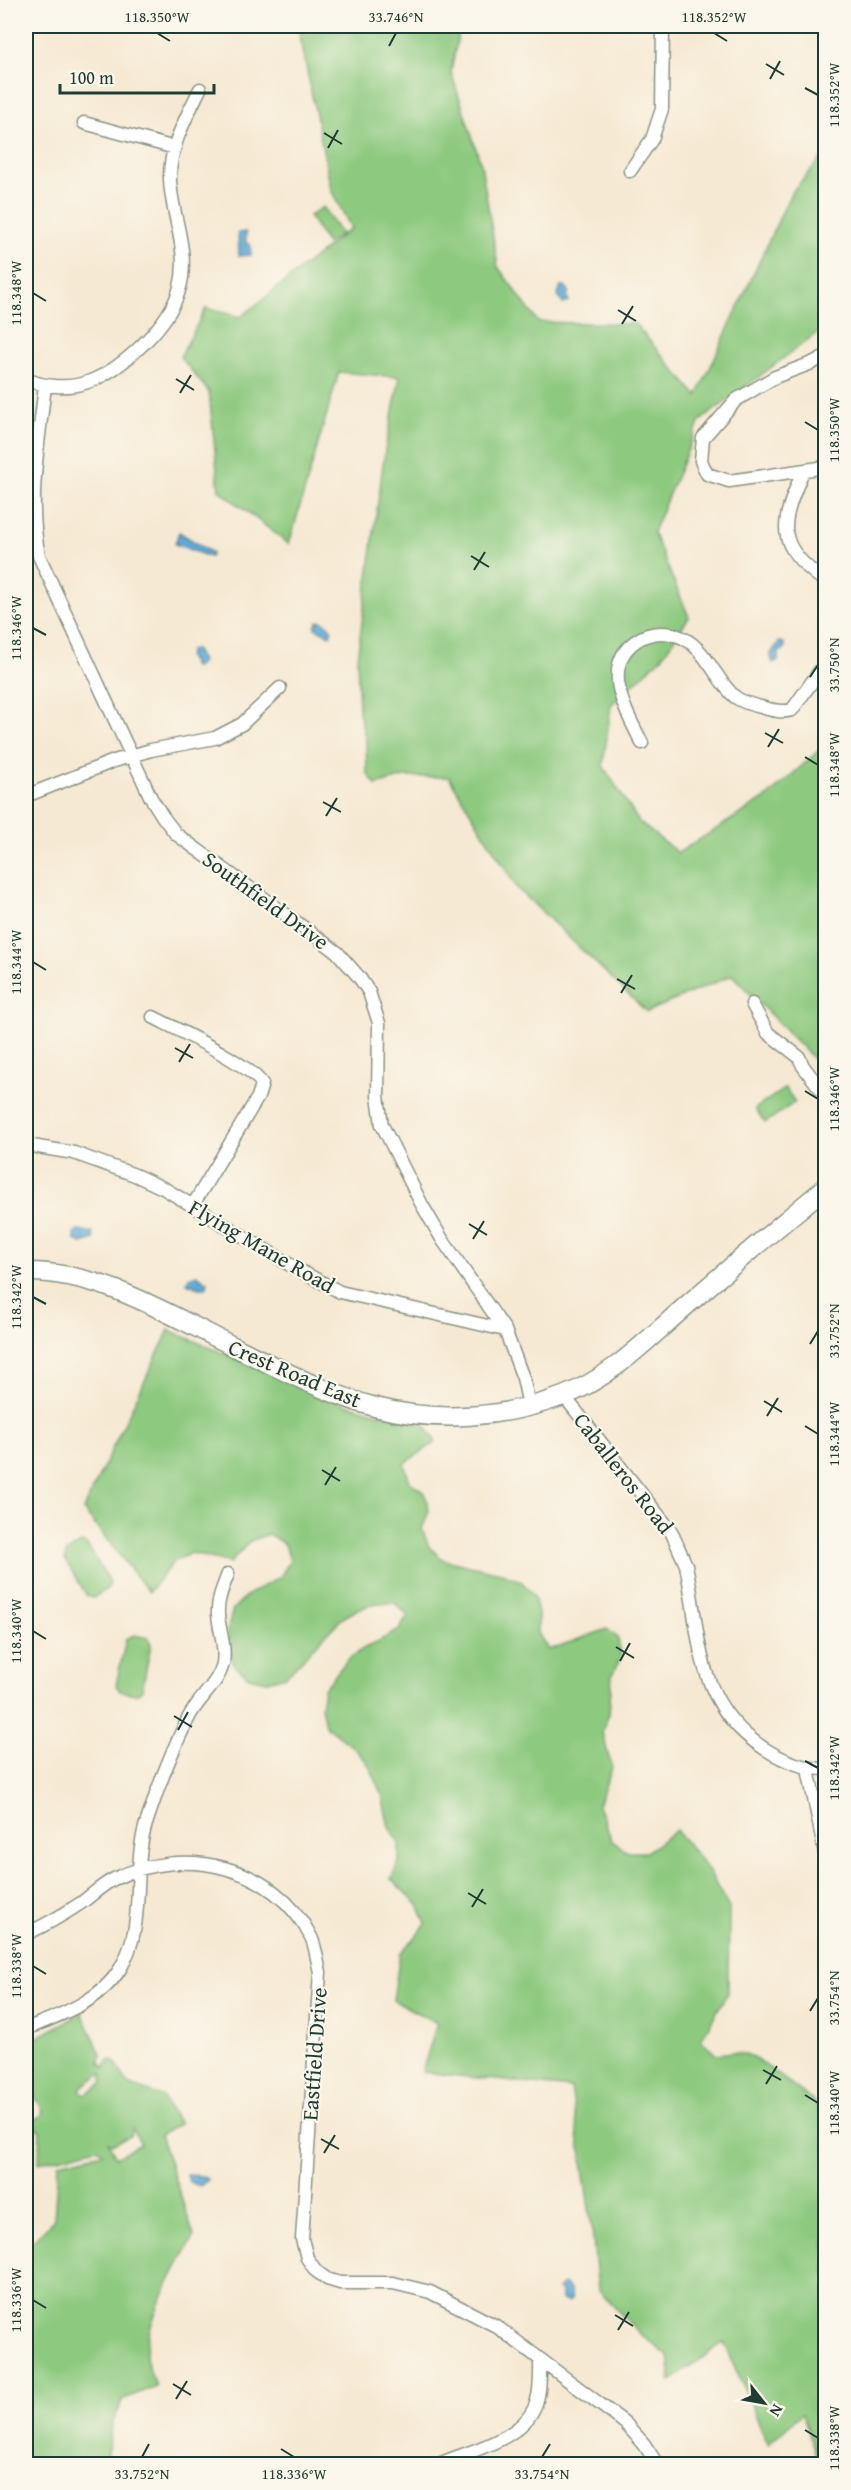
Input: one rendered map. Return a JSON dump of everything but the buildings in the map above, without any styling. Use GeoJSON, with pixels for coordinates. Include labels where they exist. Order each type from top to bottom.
{"type":"FeatureCollection","features":[{"type":"Feature","properties":{"kind":"street"},"geometry":{"type":"LineString","coordinates":[[630,171],[652,139],[662,109],[663,26]]}},
{"type":"Feature","properties":{"kind":"street"},"geometry":{"type":"LineString","coordinates":[[26,379],[45,385],[65,386],[86,383],[100,376],[135,350],[169,312],[180,287],[183,264],[170,180],[175,148],[186,117],[200,89]]}},
{"type":"Feature","properties":{"kind":"street"},"geometry":{"type":"LineString","coordinates":[[84,123],[175,148]]}},
{"type":"Feature","properties":{"kind":"street"},"geometry":{"type":"LineString","coordinates":[[825,356],[776,376],[736,400],[703,438],[701,461],[707,474],[729,481],[825,467]]}},
{"type":"Feature","properties":{"kind":"street","name":"Southfield Drive"},"geometry":{"type":"LineString","coordinates":[[45,385],[32,505],[33,531],[39,556],[131,756],[163,818],[176,834],[337,952],[369,992],[379,1023],[378,1096],[382,1125],[422,1205],[442,1239],[506,1330],[523,1378],[529,1405]]}},
{"type":"Feature","properties":{"kind":"street"},"geometry":{"type":"LineString","coordinates":[[803,471],[791,499],[786,522],[786,541],[790,549],[825,582]]}},
{"type":"Feature","properties":{"kind":"street"},"geometry":{"type":"LineString","coordinates":[[642,743],[622,705],[618,683],[618,663],[626,648],[640,638],[657,633],[676,635],[702,655],[736,697],[768,710],[785,712],[792,710],[825,662]]}},
{"type":"Feature","properties":{"kind":"street"},"geometry":{"type":"LineString","coordinates":[[26,796],[131,756],[214,738],[229,732],[242,724],[280,688]]}},
{"type":"Feature","properties":{"kind":"street"},"geometry":{"type":"LineString","coordinates":[[752,1004],[768,1033],[799,1057],[825,1096]]}},
{"type":"Feature","properties":{"kind":"street"},"geometry":{"type":"LineString","coordinates":[[153,1017],[224,1055],[256,1076],[262,1084],[258,1097],[193,1205]]}},
{"type":"Feature","properties":{"kind":"street","name":"Flying Mane Road"},"geometry":{"type":"LineString","coordinates":[[26,1145],[74,1153],[155,1184],[295,1268],[340,1292],[506,1330]]}},
{"type":"Feature","properties":{"kind":"street","name":"Crest Road East"},"geometry":{"type":"LineString","coordinates":[[26,1272],[65,1276],[110,1287],[277,1367],[339,1395],[375,1407],[413,1414],[473,1416],[564,1396],[596,1380],[631,1353],[825,1187]]}},
{"type":"Feature","properties":{"kind":"street","name":"Caballeros Road"},"geometry":{"type":"LineString","coordinates":[[564,1396],[659,1515],[680,1548],[686,1565],[705,1672],[725,1714],[746,1736],[776,1756],[808,1769],[825,1769]]}},
{"type":"Feature","properties":{"kind":"street"},"geometry":{"type":"LineString","coordinates":[[26,2029],[95,1996],[110,1983],[121,1967],[130,1947],[135,1927],[147,1820],[189,1717],[216,1680],[223,1665],[224,1647],[218,1612],[221,1590],[228,1574]]}},
{"type":"Feature","properties":{"kind":"street"},"geometry":{"type":"LineString","coordinates":[[808,1769],[825,1858]]}},
{"type":"Feature","properties":{"kind":"street","name":"Eastfield Drive"},"geometry":{"type":"LineString","coordinates":[[26,1934],[51,1923],[112,1880],[140,1868],[166,1863],[204,1864],[236,1869],[273,1890],[297,1915],[312,1939],[320,1972],[302,2239],[307,2258],[316,2271],[327,2279],[340,2283],[393,2283],[430,2292],[496,2326],[625,2423],[644,2444],[657,2464]]}},
{"type":"Feature","properties":{"kind":"street"},"geometry":{"type":"LineString","coordinates":[[439,2464],[504,2437],[522,2425],[532,2414],[537,2401],[540,2359]]}},
{"type":"Feature","properties":{"kind":"green space"},"geometry":{"type":"Polygon","coordinates":[[[298,26],[460,26],[451,72],[481,164],[498,267],[538,322],[635,324],[697,396],[791,193],[825,154],[825,327],[700,421],[653,532],[689,617],[662,657],[611,705],[603,766],[639,822],[678,853],[766,798],[825,745],[825,1071],[732,975],[647,1012],[517,888],[449,777],[404,777],[376,785],[367,773],[366,740],[359,712],[357,659],[385,450],[400,377],[339,372],[289,544],[219,490],[209,392],[180,357],[206,308],[241,317],[351,228],[331,190],[298,26]]]}},
{"type":"Feature","properties":{"kind":"green space"},"geometry":{"type":"Polygon","coordinates":[[[323,207],[341,234],[327,244],[309,216],[323,207]]]}},
{"type":"Feature","properties":{"kind":"green space"},"geometry":{"type":"Polygon","coordinates":[[[785,1088],[795,1102],[765,1123],[755,1109],[785,1088]]]}},
{"type":"Feature","properties":{"kind":"green space"},"geometry":{"type":"Polygon","coordinates":[[[169,1330],[338,1402],[426,1426],[436,1442],[404,1464],[410,1482],[425,1493],[429,1511],[422,1529],[429,1547],[444,1560],[505,1574],[522,1582],[534,1596],[538,1614],[538,1633],[548,1650],[607,1629],[618,1638],[621,1657],[612,1675],[609,1714],[602,1732],[612,1768],[598,1805],[612,1841],[628,1852],[646,1852],[676,1830],[706,1867],[729,1908],[728,1992],[701,2040],[716,2054],[735,2052],[754,2057],[815,2102],[825,2120],[825,2464],[819,2464],[802,2413],[768,2444],[724,2342],[671,2381],[668,2356],[640,2334],[598,2290],[592,2229],[571,2088],[422,2072],[437,2023],[393,2000],[400,1953],[426,1923],[418,1905],[391,1879],[399,1861],[399,1843],[389,1827],[381,1791],[367,1762],[355,1749],[325,1725],[321,1707],[324,1689],[347,1660],[398,1631],[408,1616],[395,1603],[376,1603],[358,1609],[341,1619],[286,1676],[267,1681],[249,1677],[234,1665],[229,1647],[228,1628],[233,1609],[246,1596],[280,1577],[290,1561],[285,1544],[268,1534],[250,1541],[230,1563],[191,1553],[174,1561],[149,1592],[83,1510],[169,1330]]]}},
{"type":"Feature","properties":{"kind":"green space"},"geometry":{"type":"Polygon","coordinates":[[[81,1543],[87,1545],[110,1582],[108,1588],[93,1598],[87,1596],[65,1560],[66,1553],[81,1543]]]}},
{"type":"Feature","properties":{"kind":"green space"},"geometry":{"type":"Polygon","coordinates":[[[134,1635],[148,1638],[151,1644],[142,1690],[136,1694],[120,1691],[116,1685],[126,1639],[134,1635]]]}},
{"type":"Feature","properties":{"kind":"green space"},"geometry":{"type":"Polygon","coordinates":[[[82,2013],[101,2054],[100,2063],[104,2068],[109,2060],[115,2061],[126,2081],[131,2085],[162,2096],[179,2124],[160,2135],[194,2236],[171,2278],[151,2325],[146,2359],[156,2386],[124,2399],[113,2422],[105,2464],[26,2464],[26,2249],[54,2219],[58,2163],[103,2153],[97,2148],[39,2163],[40,2131],[33,2126],[33,2121],[41,2116],[43,2111],[26,2080],[26,2044],[82,2013]],[[102,2073],[82,2086],[80,2091],[86,2094],[103,2083],[102,2073]],[[132,2129],[130,2136],[113,2144],[108,2142],[116,2157],[141,2144],[132,2129]]]}},
{"type":"Feature","properties":{"kind":"water"},"geometry":{"type":"Polygon","coordinates":[[[246,232],[246,244],[250,244],[251,255],[239,256],[238,233],[246,232]]]}},
{"type":"Feature","properties":{"kind":"water"},"geometry":{"type":"Polygon","coordinates":[[[561,286],[565,286],[569,291],[567,297],[569,301],[563,304],[558,295],[561,286]]]}},
{"type":"Feature","properties":{"kind":"water"},"geometry":{"type":"Polygon","coordinates":[[[179,532],[212,553],[210,557],[175,544],[179,532]]]}},
{"type":"Feature","properties":{"kind":"water"},"geometry":{"type":"Polygon","coordinates":[[[321,621],[332,630],[330,635],[315,628],[317,622],[321,621]]]}},
{"type":"Feature","properties":{"kind":"water"},"geometry":{"type":"Polygon","coordinates":[[[779,642],[784,643],[785,647],[779,653],[778,660],[773,663],[770,655],[779,642]]]}},
{"type":"Feature","properties":{"kind":"water"},"geometry":{"type":"Polygon","coordinates":[[[195,649],[202,661],[198,667],[194,667],[188,657],[190,650],[195,649]]]}},
{"type":"Feature","properties":{"kind":"water"},"geometry":{"type":"Polygon","coordinates":[[[78,1230],[93,1233],[94,1239],[82,1243],[75,1240],[74,1233],[78,1230]]]}},
{"type":"Feature","properties":{"kind":"water"},"geometry":{"type":"Polygon","coordinates":[[[196,1275],[208,1282],[206,1288],[187,1283],[189,1278],[196,1275]]]}},
{"type":"Feature","properties":{"kind":"water"},"geometry":{"type":"Polygon","coordinates":[[[187,2175],[203,2176],[208,2180],[200,2186],[189,2182],[187,2175]]]}},
{"type":"Feature","properties":{"kind":"water"},"geometry":{"type":"Polygon","coordinates":[[[563,2284],[571,2292],[571,2300],[568,2302],[562,2300],[562,2291],[558,2289],[563,2284]]]}}]}
